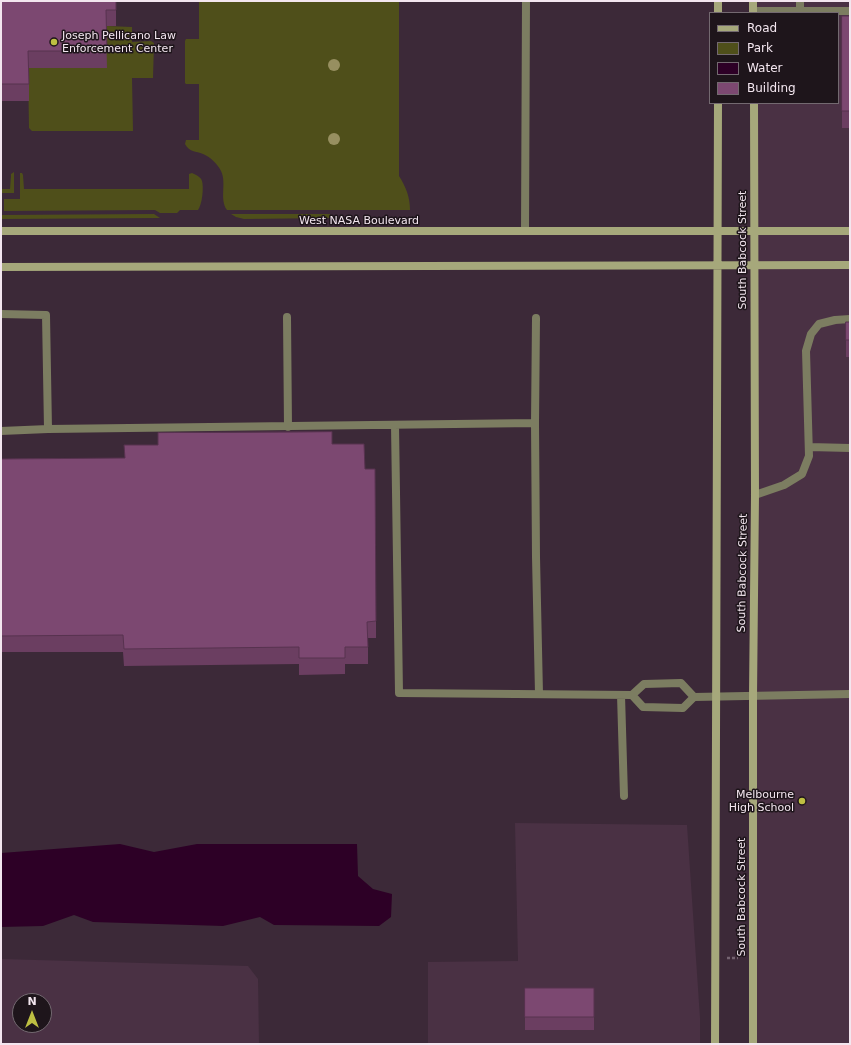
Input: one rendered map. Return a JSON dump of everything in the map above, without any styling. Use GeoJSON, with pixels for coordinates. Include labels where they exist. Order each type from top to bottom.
{"type":"FeatureCollection","features":[{"type":"Feature","properties":{"kind":"main road"},"geometry":{"type":"LineString","coordinates":[[718,1],[718,12]]}},
{"type":"Feature","properties":{"kind":"main road"},"geometry":{"type":"LineString","coordinates":[[753,1],[753,12]]}},
{"type":"Feature","properties":{"kind":"main road"},"geometry":{"type":"LineString","coordinates":[[715,1044],[718,104]]}},
{"type":"Feature","properties":{"kind":"main road","name":"South Babcock Street"},"geometry":{"type":"LineString","coordinates":[[752,1044],[755,495],[754,104]]}},
{"type":"Feature","properties":{"kind":"main road","name":"West NASA Boulevard"},"geometry":{"type":"LineString","coordinates":[[1,232],[850,231]]}},
{"type":"Feature","properties":{"kind":"main road"},"geometry":{"type":"LineString","coordinates":[[1,267],[850,265]]}},
{"type":"Feature","properties":{"kind":"lane"},"geometry":{"type":"LineString","coordinates":[[525,232],[526,1]]}},
{"type":"Feature","properties":{"kind":"lane"},"geometry":{"type":"LineString","coordinates":[[800,1],[800,11]]}},
{"type":"Feature","properties":{"kind":"lane"},"geometry":{"type":"LineString","coordinates":[[753,12],[850,11]]}},
{"type":"Feature","properties":{"kind":"lane"},"geometry":{"type":"LineString","coordinates":[[1,314],[46,315],[48,429]]}},
{"type":"Feature","properties":{"kind":"lane"},"geometry":{"type":"LineString","coordinates":[[287,317],[288,427]]}},
{"type":"Feature","properties":{"kind":"lane"},"geometry":{"type":"LineString","coordinates":[[536,318],[536,557],[539,694]]}},
{"type":"Feature","properties":{"kind":"lane"},"geometry":{"type":"LineString","coordinates":[[755,495],[784,485],[802,474],[809,456],[806,351],[811,334],[819,324],[835,320],[850,319]]}},
{"type":"Feature","properties":{"kind":"lane"},"geometry":{"type":"LineString","coordinates":[[1,431],[48,429],[535,423]]}},
{"type":"Feature","properties":{"kind":"lane"},"geometry":{"type":"LineString","coordinates":[[395,425],[399,693],[632,695],[644,684],[681,683],[694,697]]}},
{"type":"Feature","properties":{"kind":"lane"},"geometry":{"type":"LineString","coordinates":[[809,447],[850,448]]}},
{"type":"Feature","properties":{"kind":"lane"},"geometry":{"type":"LineString","coordinates":[[632,695],[643,707],[683,708],[694,697],[850,694]]}},
{"type":"Feature","properties":{"kind":"lane"},"geometry":{"type":"LineString","coordinates":[[621,695],[624,796]]}},
{"type":"Feature","properties":{"kind":"path"},"geometry":{"type":"LineString","coordinates":[[723,958],[738,958]]}},
{"type":"Feature","properties":{"kind":"shaded area"},"geometry":{"type":"Polygon","coordinates":[[[753,1],[850,1],[850,1044],[753,1044],[753,104],[839,104],[839,12],[753,12],[753,1]]]}},
{"type":"Feature","properties":{"kind":"shaded area"},"geometry":{"type":"Polygon","coordinates":[[[515,823],[687,825],[700,1018],[700,1044],[428,1044],[428,962],[518,961],[515,823]]]}},
{"type":"Feature","properties":{"kind":"shaded area"},"geometry":{"type":"Polygon","coordinates":[[[1,959],[248,966],[258,979],[259,1044],[1,1044],[1,959]]]}},
{"type":"Feature","properties":{"kind":"green space"},"geometry":{"type":"Polygon","coordinates":[[[199,1],[399,1],[399,176],[407,192],[410,210],[227,210],[223,196],[223,176],[221,171],[208,157],[191,150],[185,144],[186,140],[199,140],[199,84],[185,83],[185,41],[186,39],[199,39],[199,1]]]}},
{"type":"Feature","properties":{"kind":"green space"},"geometry":{"type":"Polygon","coordinates":[[[106,26],[132,27],[132,42],[151,41],[154,43],[153,78],[132,78],[133,131],[32,131],[29,128],[28,68],[106,67],[106,26]]]}},
{"type":"Feature","properties":{"kind":"green space"},"geometry":{"type":"Polygon","coordinates":[[[14,172],[14,193],[1,193],[1,189],[10,189],[11,174],[14,172]]]}},
{"type":"Feature","properties":{"kind":"green space"},"geometry":{"type":"Polygon","coordinates":[[[20,173],[23,175],[24,189],[189,189],[189,174],[192,173],[198,176],[203,184],[201,204],[198,210],[180,210],[177,213],[160,213],[155,210],[4,211],[4,199],[20,199],[20,173]]]}},
{"type":"Feature","properties":{"kind":"green space"},"geometry":{"type":"Polygon","coordinates":[[[154,214],[160,218],[1,219],[1,215],[154,214]]]}},
{"type":"Feature","properties":{"kind":"green space"},"geometry":{"type":"Polygon","coordinates":[[[231,214],[330,214],[331,218],[244,219],[231,214]]]}},
{"type":"Feature","properties":{"kind":"water"},"geometry":{"type":"Polygon","coordinates":[[[120,844],[154,852],[197,844],[357,844],[358,876],[373,889],[392,894],[391,917],[379,926],[274,925],[260,917],[223,926],[93,922],[74,915],[43,926],[1,927],[1,853],[120,844]]]}},
{"type":"Feature","properties":{"kind":"building","name":"Joseph Pellicano Law Enforcement Center"},"geometry":{"type":"Polygon","coordinates":[[[1,1],[116,1],[116,10],[106,10],[107,51],[28,51],[29,84],[1,84],[1,1]]]}},
{"type":"Feature","properties":{"kind":"building"},"geometry":{"type":"Polygon","coordinates":[[[842,16],[850,16],[850,111],[842,111],[842,16]]]}},
{"type":"Feature","properties":{"kind":"building"},"geometry":{"type":"Polygon","coordinates":[[[846,322],[850,322],[850,340],[846,340],[846,322]]]}},
{"type":"Feature","properties":{"kind":"building"},"geometry":{"type":"Polygon","coordinates":[[[332,432],[332,444],[364,444],[365,469],[375,469],[376,621],[367,622],[368,647],[345,647],[345,658],[299,658],[299,647],[124,649],[123,635],[1,636],[1,459],[125,458],[124,445],[158,445],[158,433],[332,432]]]}},
{"type":"Feature","properties":{"kind":"building"},"geometry":{"type":"Polygon","coordinates":[[[525,988],[594,988],[594,1017],[525,1017],[525,988]]]}},
{"type":"Feature","properties":{"kind":"place","name":"Joseph Pellicano Law Enforcement Center"},"geometry":{"type":"Point","coordinates":[54,42]}},
{"type":"Feature","properties":{"kind":"place","name":"Melbourne High School"},"geometry":{"type":"Point","coordinates":[802,801]}}]}
